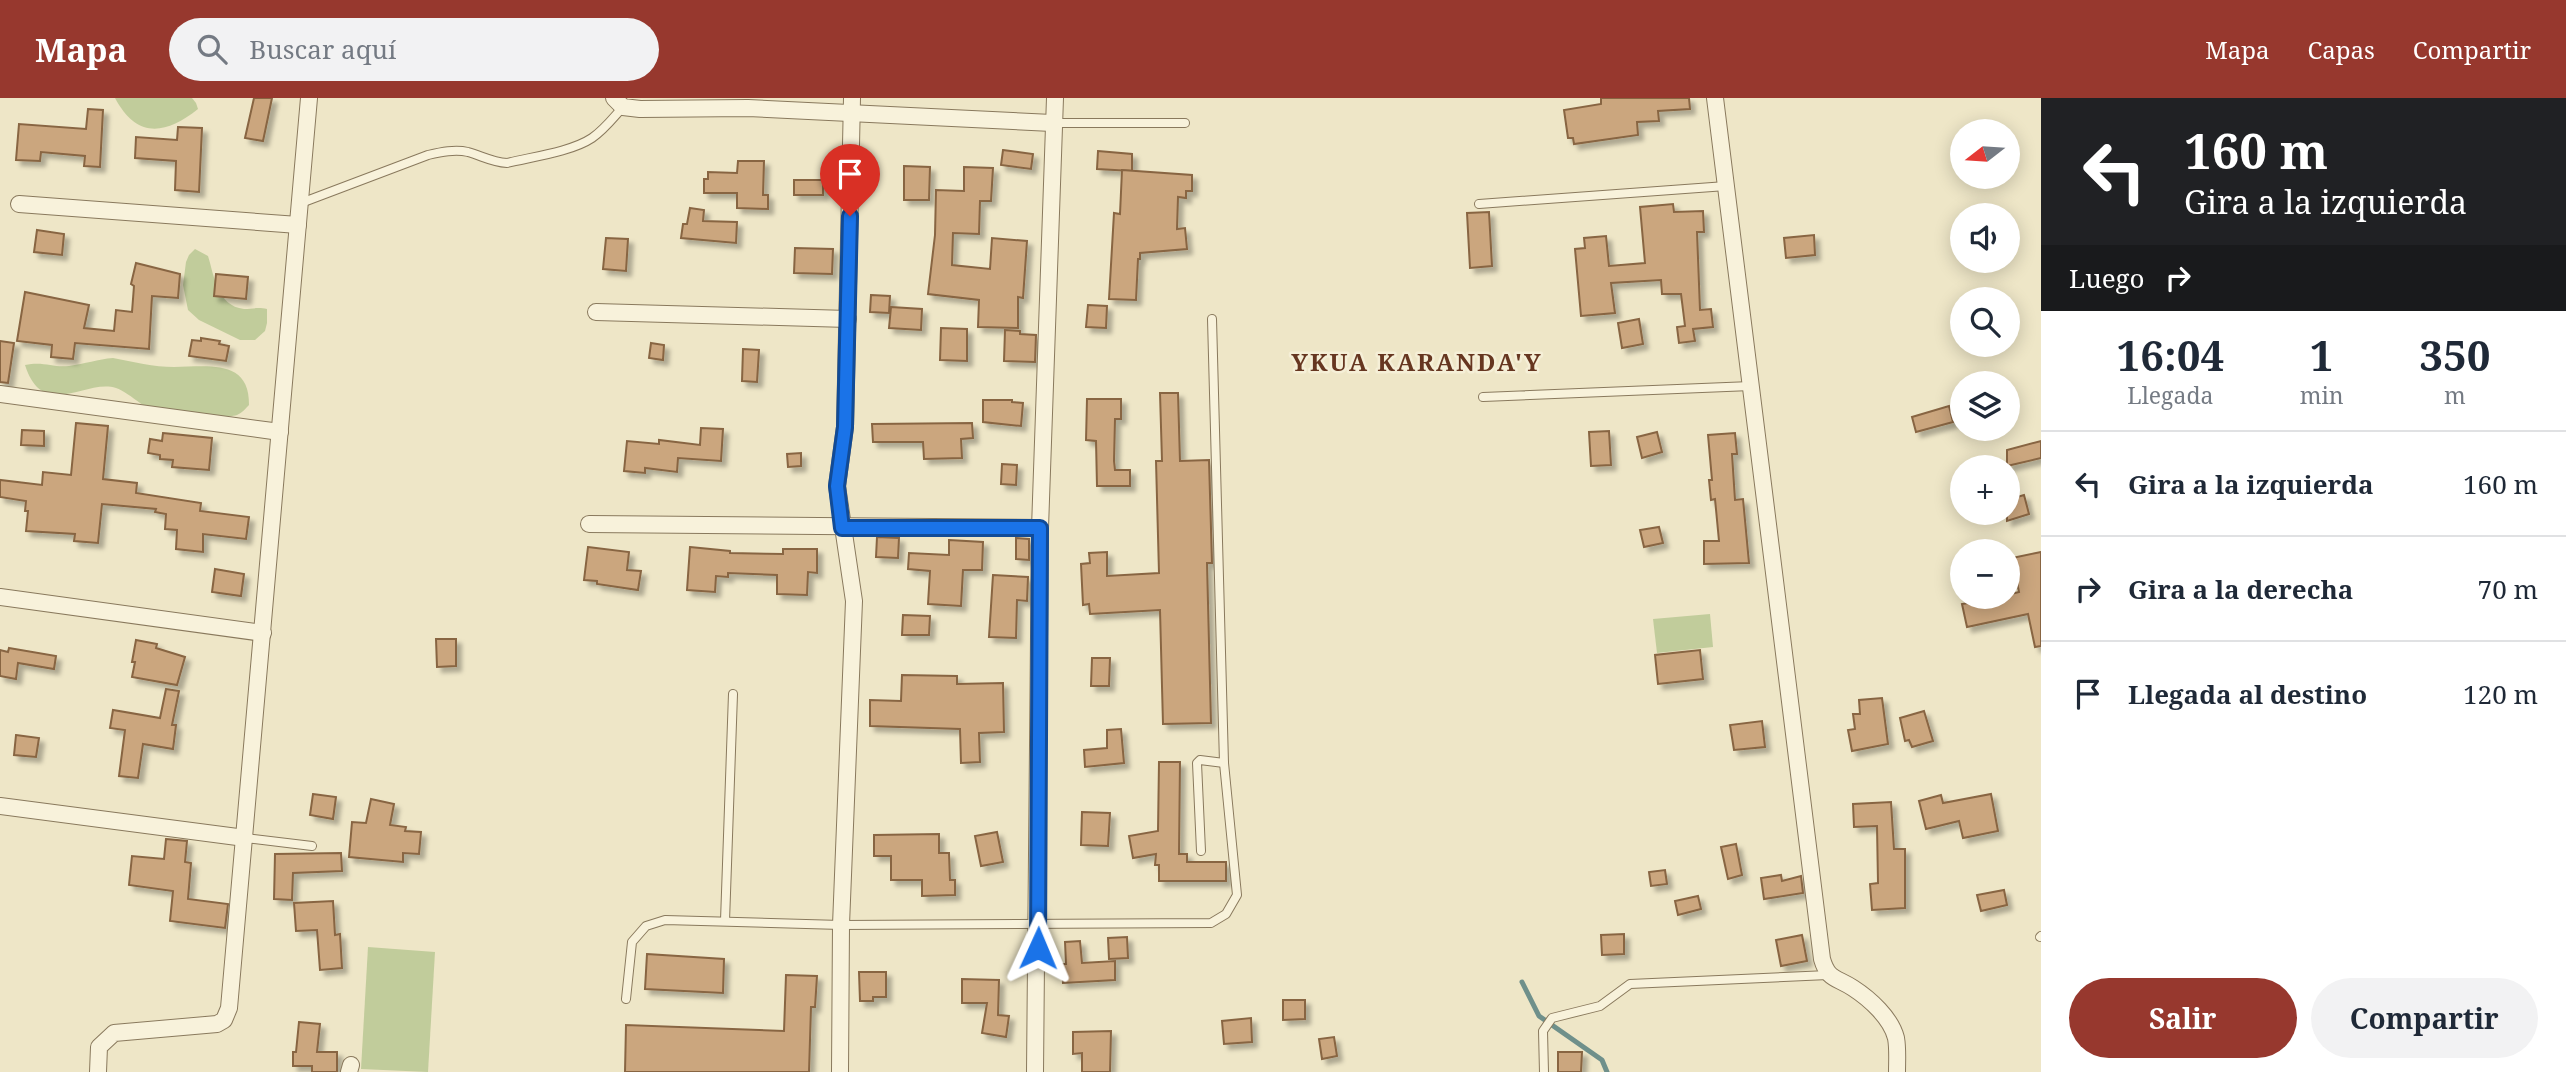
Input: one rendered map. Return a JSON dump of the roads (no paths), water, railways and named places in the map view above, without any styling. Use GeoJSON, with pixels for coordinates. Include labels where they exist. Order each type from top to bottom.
{"type":"FeatureCollection","features":[{"type":"Feature","properties":{"kind":"street"},"geometry":{"type":"LineString","coordinates":[[98,1072],[99,1047],[114,1033],[205,1025],[225,1020],[229,1008],[309,98]]}},
{"type":"Feature","properties":{"kind":"street"},"geometry":{"type":"LineString","coordinates":[[1035,1072],[1040,528],[1052,123],[1055,98]]}},
{"type":"Feature","properties":{"kind":"street"},"geometry":{"type":"LineString","coordinates":[[1715,98],[1822,959],[1828,975],[1862,995],[1878,1009],[1892,1028],[1897,1040],[1897,1072]]}},
{"type":"Feature","properties":{"kind":"street"},"geometry":{"type":"LineString","coordinates":[[618,102],[748,108],[852,106],[1052,123]]}},
{"type":"Feature","properties":{"kind":"street"},"geometry":{"type":"LineString","coordinates":[[839,1072],[841,925],[854,601],[837,486],[845,427],[852,106]]}},
{"type":"Feature","properties":{"kind":"street"},"geometry":{"type":"LineString","coordinates":[[19,204],[298,225]]}},
{"type":"Feature","properties":{"kind":"street"},"geometry":{"type":"LineString","coordinates":[[596,312],[848,319]]}},
{"type":"Feature","properties":{"kind":"street"},"geometry":{"type":"LineString","coordinates":[[0,394],[280,432]]}},
{"type":"Feature","properties":{"kind":"street"},"geometry":{"type":"LineString","coordinates":[[589,524],[1040,528]]}},
{"type":"Feature","properties":{"kind":"street"},"geometry":{"type":"LineString","coordinates":[[0,597],[263,634]]}},
{"type":"Feature","properties":{"kind":"street"},"geometry":{"type":"LineString","coordinates":[[0,806],[245,838]]}},
{"type":"Feature","properties":{"kind":"lane"},"geometry":{"type":"LineString","coordinates":[[300,204],[428,155],[448,151],[466,152],[496,163],[507,163],[576,146],[603,130],[618,102]]}},
{"type":"Feature","properties":{"kind":"lane"},"geometry":{"type":"LineString","coordinates":[[1052,123],[1185,123]]}},
{"type":"Feature","properties":{"kind":"lane"},"geometry":{"type":"LineString","coordinates":[[1479,204],[1726,186]]}},
{"type":"Feature","properties":{"kind":"lane"},"geometry":{"type":"LineString","coordinates":[[626,999],[632,942],[646,926],[665,920],[841,925],[1211,923],[1226,914],[1237,895],[1224,763],[1212,319]]}},
{"type":"Feature","properties":{"kind":"lane"},"geometry":{"type":"LineString","coordinates":[[1483,397],[1751,386]]}},
{"type":"Feature","properties":{"kind":"lane"},"geometry":{"type":"LineString","coordinates":[[725,920],[733,694]]}},
{"type":"Feature","properties":{"kind":"lane"},"geometry":{"type":"LineString","coordinates":[[1201,851],[1197,763],[1200,760],[1224,763]]}},
{"type":"Feature","properties":{"kind":"lane"},"geometry":{"type":"LineString","coordinates":[[245,838],[312,846]]}},
{"type":"Feature","properties":{"kind":"lane"},"geometry":{"type":"LineString","coordinates":[[1544,1072],[1543,1031],[1552,1018],[1600,1006],[1630,984],[1828,975]]}},
{"type":"Feature","properties":{"kind":"waterway"},"geometry":{"type":"LineString","coordinates":[[1522,982],[1539,1016],[1602,1060],[1607,1072]]}},
{"type":"Feature","properties":{"kind":"district","name":"YKUA KARANDA'Y"},"geometry":{"type":"Point","coordinates":[1417,361]}}]}
